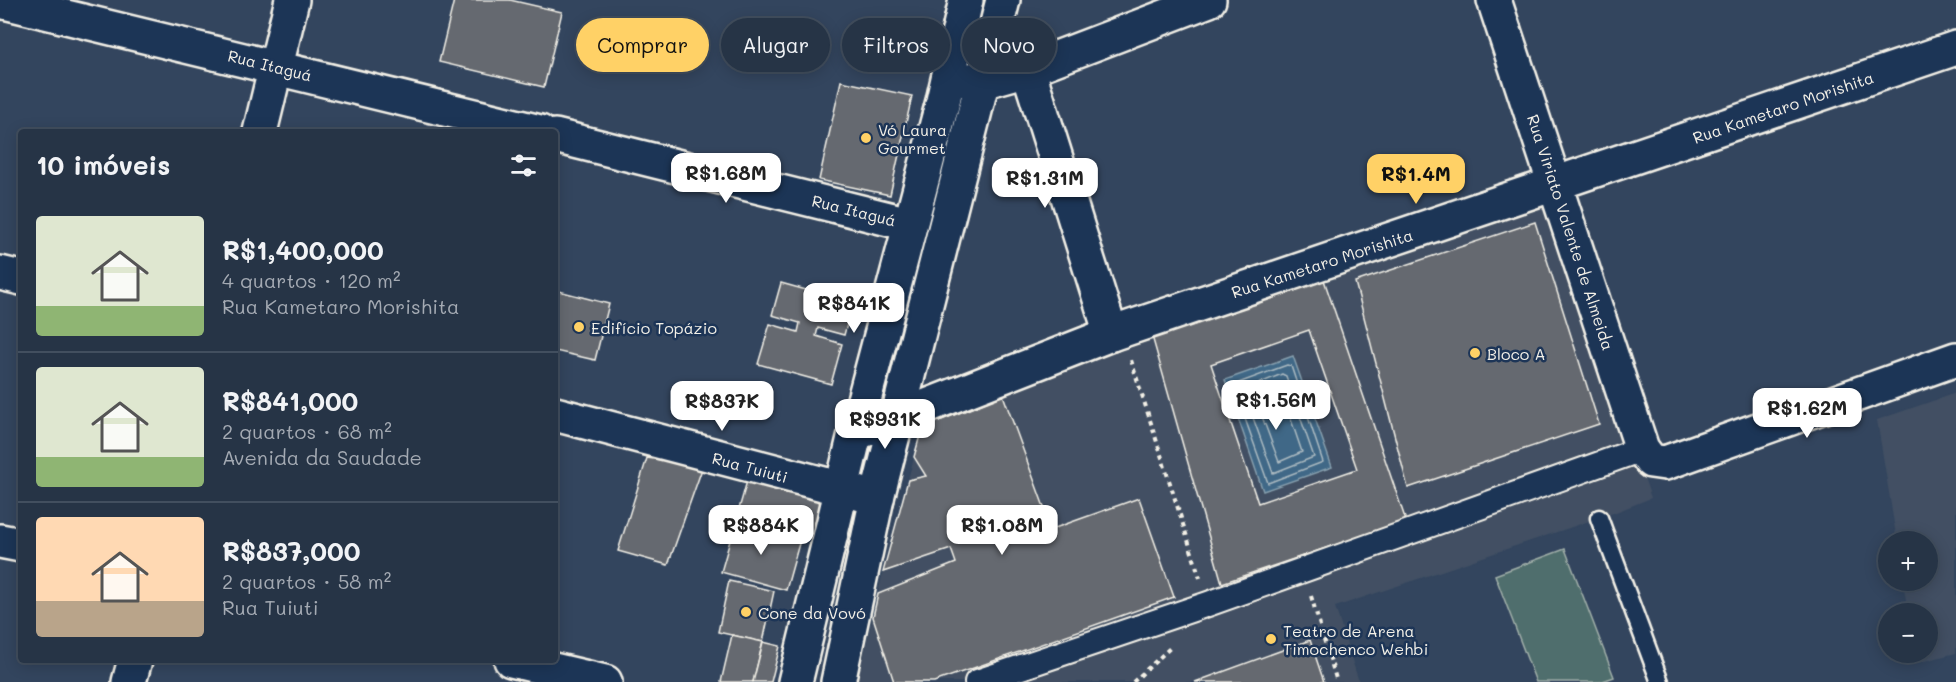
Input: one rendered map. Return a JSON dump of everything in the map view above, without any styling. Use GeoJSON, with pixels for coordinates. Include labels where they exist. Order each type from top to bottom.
{"type":"FeatureCollection","features":[{"type":"Feature","properties":{"kind":"street"},"geometry":{"type":"LineString","coordinates":[[261,129],[292,0]]}},
{"type":"Feature","properties":{"kind":"street"},"geometry":{"type":"LineString","coordinates":[[795,682],[855,434],[948,79],[966,0]]}},
{"type":"Feature","properties":{"kind":"street"},"geometry":{"type":"LineString","coordinates":[[838,682],[877,498],[985,81],[1003,0]]}},
{"type":"Feature","properties":{"kind":"street"},"geometry":{"type":"LineString","coordinates":[[1056,58],[1209,0]]}},
{"type":"Feature","properties":{"kind":"street","name":"Rua Viriato Valente de Almeida"},"geometry":{"type":"LineString","coordinates":[[1494,0],[1646,455]]}},
{"type":"Feature","properties":{"kind":"street","name":"Rua Itaguá"},"geometry":{"type":"LineString","coordinates":[[0,1],[528,129]]}},
{"type":"Feature","properties":{"kind":"street","name":"Rua Kametaro Morishita"},"geometry":{"type":"LineString","coordinates":[[855,434],[1116,332],[1956,48]]}},
{"type":"Feature","properties":{"kind":"street"},"geometry":{"type":"LineString","coordinates":[[948,79],[985,81],[1017,72]]}},
{"type":"Feature","properties":{"kind":"street"},"geometry":{"type":"LineString","coordinates":[[1029,72],[1116,332]]}},
{"type":"Feature","properties":{"kind":"street","name":"Rua Itaguá"},"geometry":{"type":"LineString","coordinates":[[558,137],[909,224]]}},
{"type":"Feature","properties":{"kind":"street"},"geometry":{"type":"LineString","coordinates":[[0,273],[18,277]]}},
{"type":"Feature","properties":{"kind":"street"},"geometry":{"type":"LineString","coordinates":[[977,682],[1646,455],[1665,463],[1956,359]]}},
{"type":"Feature","properties":{"kind":"street","name":"Rua Tuiuti"},"geometry":{"type":"LineString","coordinates":[[558,415],[842,491],[877,498]]}},
{"type":"Feature","properties":{"kind":"street"},"geometry":{"type":"LineString","coordinates":[[0,541],[18,544]]}},
{"type":"Feature","properties":{"kind":"street"},"geometry":{"type":"LineString","coordinates":[[129,682],[134,663]]}},
{"type":"Feature","properties":{"kind":"street"},"geometry":{"type":"LineString","coordinates":[[524,663],[605,682]]}},
{"type":"Feature","properties":{"kind":"lane"},"geometry":{"type":"LineString","coordinates":[[1599,518],[1660,682]]}},
{"type":"Feature","properties":{"kind":"path"},"geometry":{"type":"LineString","coordinates":[[1116,332],[1208,604]]}},
{"type":"Feature","properties":{"kind":"path"},"geometry":{"type":"LineString","coordinates":[[1304,570],[1337,682]]}},
{"type":"Feature","properties":{"kind":"shaded area"},"geometry":{"type":"Polygon","coordinates":[[[1548,197],[1651,498],[1616,512],[1335,607],[1359,682],[857,682],[883,572],[922,428],[1152,336],[1548,197]]]}},
{"type":"Feature","properties":{"kind":"shaded area"},"geometry":{"type":"Polygon","coordinates":[[[1956,393],[1956,653],[1938,658],[1938,603],[1906,603],[1905,591],[1938,591],[1938,531],[1895,531],[1877,420],[1956,393]]]}},
{"type":"Feature","properties":{"kind":"green space"},"geometry":{"type":"Polygon","coordinates":[[[1565,549],[1614,677],[1600,682],[1536,682],[1495,575],[1565,549]]]}},
{"type":"Feature","properties":{"kind":"water"},"geometry":{"type":"Polygon","coordinates":[[[1293,356],[1332,467],[1263,491],[1225,380],[1293,356]]]}},
{"type":"Feature","properties":{"kind":"building"},"geometry":{"type":"Polygon","coordinates":[[[454,0],[510,0],[562,12],[544,87],[439,62],[454,0]]]}},
{"type":"Feature","properties":{"kind":"building","name":"Vó Laura Gourmet"},"geometry":{"type":"Polygon","coordinates":[[[841,81],[912,96],[890,195],[819,180],[841,81]]]}},
{"type":"Feature","properties":{"kind":"building","name":"Bloco A"},"geometry":{"type":"Polygon","coordinates":[[[1535,222],[1599,424],[1408,488],[1355,282],[1535,222]]]}},
{"type":"Feature","properties":{"kind":"building"},"geometry":{"type":"Polygon","coordinates":[[[1323,277],[1406,521],[1222,583],[1152,336],[1323,277]],[[1309,330],[1211,364],[1258,503],[1357,469],[1309,330]]]}},
{"type":"Feature","properties":{"kind":"building"},"geometry":{"type":"Polygon","coordinates":[[[781,283],[853,303],[844,335],[818,328],[816,336],[842,344],[831,384],[758,364],[770,324],[798,332],[800,323],[772,315],[781,283]]]}},
{"type":"Feature","properties":{"kind":"building","name":"Edifício Topázio"},"geometry":{"type":"Polygon","coordinates":[[[558,291],[609,304],[595,360],[558,352],[558,291]]]}},
{"type":"Feature","properties":{"kind":"building"},"geometry":{"type":"Polygon","coordinates":[[[1003,395],[1052,529],[1139,498],[1174,597],[934,682],[894,682],[873,617],[878,594],[956,563],[951,549],[883,572],[908,480],[926,476],[914,457],[922,428],[1003,395]]]}},
{"type":"Feature","properties":{"kind":"building"},"geometry":{"type":"Polygon","coordinates":[[[647,458],[703,466],[668,565],[618,551],[647,458]]]}},
{"type":"Feature","properties":{"kind":"building"},"geometry":{"type":"Polygon","coordinates":[[[757,480],[824,495],[813,534],[802,531],[800,540],[735,523],[747,481],[757,480]]]}},
{"type":"Feature","properties":{"kind":"building"},"geometry":{"type":"Polygon","coordinates":[[[735,523],[800,540],[786,590],[721,572],[735,523]]]}},
{"type":"Feature","properties":{"kind":"building","name":"Cone da Vovó"},"geometry":{"type":"Polygon","coordinates":[[[729,581],[774,591],[763,642],[718,632],[729,581]]]}},
{"type":"Feature","properties":{"kind":"building"},"geometry":{"type":"Polygon","coordinates":[[[732,635],[763,642],[753,682],[721,682],[732,635]]]}},
{"type":"Feature","properties":{"kind":"building"},"geometry":{"type":"Polygon","coordinates":[[[1310,640],[1324,682],[1195,682],[1310,640]]]}},
{"type":"Feature","properties":{"kind":"building"},"geometry":{"type":"Polygon","coordinates":[[[763,642],[780,646],[771,682],[753,682],[763,642]]]}},
{"type":"Feature","properties":{"kind":"place","name":"Vó Laura Gourmet"},"geometry":{"type":"Point","coordinates":[866,138]}},
{"type":"Feature","properties":{"kind":"place","name":"Edifício Topázio"},"geometry":{"type":"Point","coordinates":[579,327]}},
{"type":"Feature","properties":{"kind":"place","name":"Bloco A"},"geometry":{"type":"Point","coordinates":[1475,353]}},
{"type":"Feature","properties":{"kind":"place","name":"Cone da Vovó"},"geometry":{"type":"Point","coordinates":[746,612]}},
{"type":"Feature","properties":{"kind":"place","name":"Teatro de Arena Timochenco Wehbi"},"geometry":{"type":"Point","coordinates":[1271,639]}}]}
